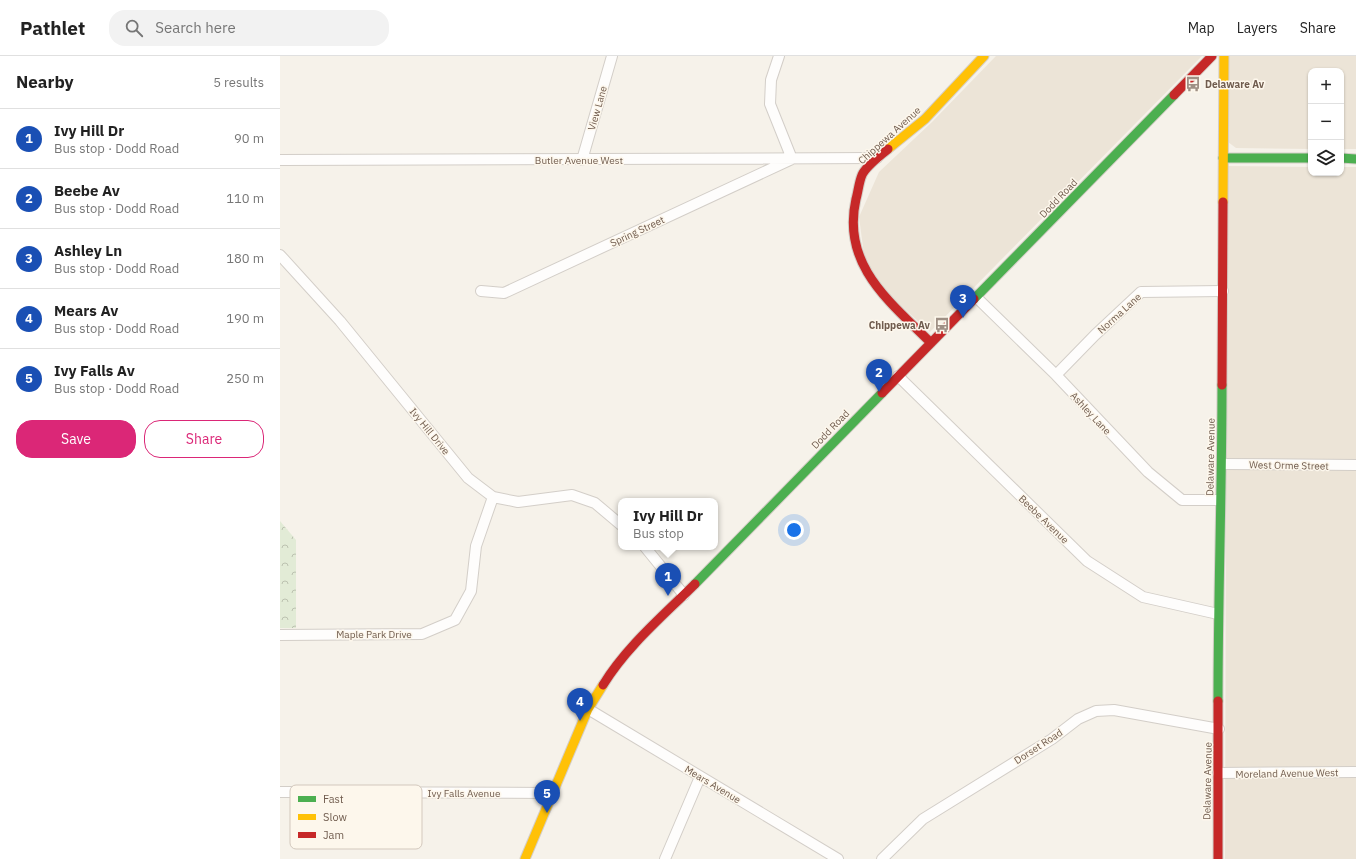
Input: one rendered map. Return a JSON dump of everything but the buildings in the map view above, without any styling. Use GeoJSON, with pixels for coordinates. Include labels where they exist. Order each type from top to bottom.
{"type":"FeatureCollection","features":[{"type":"Feature","properties":{"kind":"street","name":"View Lane"},"geometry":{"type":"LineString","coordinates":[[582,160],[612,56]]}},
{"type":"Feature","properties":{"kind":"street"},"geometry":{"type":"LineString","coordinates":[[779,56],[771,80],[770,104],[792,159]]}},
{"type":"Feature","properties":{"kind":"street","name":"Chippewa Avenue"},"geometry":{"type":"LineString","coordinates":[[931,343],[885,298],[865,270],[856,248],[853,213],[862,175],[877,158],[924,119],[984,56]]}},
{"type":"Feature","properties":{"kind":"street","name":"Dodd Road"},"geometry":{"type":"LineString","coordinates":[[525,859],[588,709],[612,672],[650,627],[684,595],[1212,56]]}},
{"type":"Feature","properties":{"kind":"street","name":"Delaware Avenue"},"geometry":{"type":"LineString","coordinates":[[1218,859],[1218,614],[1222,464],[1224,56]]}},
{"type":"Feature","properties":{"kind":"street","name":"Butler Avenue West"},"geometry":{"type":"LineString","coordinates":[[280,160],[877,158]]}},
{"type":"Feature","properties":{"kind":"street"},"geometry":{"type":"LineString","coordinates":[[1223,158],[1308,158]]}},
{"type":"Feature","properties":{"kind":"street"},"geometry":{"type":"LineString","coordinates":[[1344,158],[1356,159]]}},
{"type":"Feature","properties":{"kind":"street","name":"Spring Street"},"geometry":{"type":"LineString","coordinates":[[481,291],[504,293],[792,159]]}},
{"type":"Feature","properties":{"kind":"street","name":"Ivy Hill Drive"},"geometry":{"type":"LineString","coordinates":[[280,255],[340,321],[468,478],[493,497],[518,502],[572,495],[595,503],[618,522]]}},
{"type":"Feature","properties":{"kind":"street","name":"Norma Lane"},"geometry":{"type":"LineString","coordinates":[[1056,375],[1095,335],[1141,292],[1223,291]]}},
{"type":"Feature","properties":{"kind":"street","name":"Ashley Lane"},"geometry":{"type":"LineString","coordinates":[[976,297],[1056,375],[1148,472],[1182,500],[1220,500]]}},
{"type":"Feature","properties":{"kind":"street","name":"Beebe Avenue"},"geometry":{"type":"LineString","coordinates":[[898,376],[1087,561],[1143,598],[1218,614]]}},
{"type":"Feature","properties":{"kind":"street","name":"West Orme Street"},"geometry":{"type":"LineString","coordinates":[[1222,464],[1356,465]]}},
{"type":"Feature","properties":{"kind":"street","name":"Maple Park Drive"},"geometry":{"type":"LineString","coordinates":[[280,635],[422,634],[455,620],[471,591],[476,546],[493,497]]}},
{"type":"Feature","properties":{"kind":"street"},"geometry":{"type":"LineString","coordinates":[[647,550],[684,595]]}},
{"type":"Feature","properties":{"kind":"street","name":"Mears Avenue"},"geometry":{"type":"LineString","coordinates":[[588,709],[838,859]]}},
{"type":"Feature","properties":{"kind":"street","name":"Dorset Road"},"geometry":{"type":"LineString","coordinates":[[882,859],[924,819],[1052,739],[1078,719],[1096,711],[1114,710],[1219,729]]}},
{"type":"Feature","properties":{"kind":"street","name":"Moreland Avenue West"},"geometry":{"type":"LineString","coordinates":[[1218,773],[1356,772]]}},
{"type":"Feature","properties":{"kind":"street"},"geometry":{"type":"LineString","coordinates":[[665,859],[700,776]]}},
{"type":"Feature","properties":{"kind":"street","name":"Ivy Falls Avenue"},"geometry":{"type":"LineString","coordinates":[[280,792],[290,792]]}},
{"type":"Feature","properties":{"kind":"street","name":"Ivy Falls Avenue"},"geometry":{"type":"LineString","coordinates":[[422,793],[552,793]]}},
{"type":"Feature","properties":{"kind":"shaded area"},"geometry":{"type":"Polygon","coordinates":[[[996,56],[1202,56],[930,332],[887,293],[865,262],[859,217],[879,172],[932,122],[996,56]]]}},
{"type":"Feature","properties":{"kind":"shaded area"},"geometry":{"type":"Polygon","coordinates":[[[1228,56],[1356,56],[1356,149],[1344,149],[1344,68],[1308,68],[1308,149],[1236,148],[1228,142],[1228,56]]]}},
{"type":"Feature","properties":{"kind":"shaded area"},"geometry":{"type":"Polygon","coordinates":[[[1227,166],[1308,167],[1308,176],[1344,176],[1344,167],[1356,167],[1356,859],[1225,859],[1227,166]]]}},
{"type":"Feature","properties":{"kind":"green space"},"geometry":{"type":"Polygon","coordinates":[[[280,521],[296,540],[296,628],[280,628],[280,521]]]}},
{"type":"Feature","properties":{"kind":"traffic: fast"},"geometry":{"type":"LineString","coordinates":[[974,299],[1174,95]]}},
{"type":"Feature","properties":{"kind":"traffic: fast"},"geometry":{"type":"LineString","coordinates":[[1223,158],[1308,158]]}},
{"type":"Feature","properties":{"kind":"traffic: fast"},"geometry":{"type":"LineString","coordinates":[[1344,158],[1356,159]]}},
{"type":"Feature","properties":{"kind":"traffic: fast"},"geometry":{"type":"LineString","coordinates":[[1218,701],[1222,385]]}},
{"type":"Feature","properties":{"kind":"traffic: fast"},"geometry":{"type":"LineString","coordinates":[[695,584],[882,393]]}},
{"type":"Feature","properties":{"kind":"traffic: slow"},"geometry":{"type":"LineString","coordinates":[[888,149],[925,119],[984,56]]}},
{"type":"Feature","properties":{"kind":"traffic: slow"},"geometry":{"type":"LineString","coordinates":[[1223,202],[1224,56]]}},
{"type":"Feature","properties":{"kind":"traffic: slow"},"geometry":{"type":"LineString","coordinates":[[525,859],[588,709],[603,685]]}},
{"type":"Feature","properties":{"kind":"traffic: jam"},"geometry":{"type":"LineString","coordinates":[[1174,95],[1212,56]]}},
{"type":"Feature","properties":{"kind":"traffic: jam"},"geometry":{"type":"LineString","coordinates":[[888,149],[870,165],[861,178],[853,222],[856,244],[862,263],[872,280],[885,297],[931,343]]}},
{"type":"Feature","properties":{"kind":"traffic: jam"},"geometry":{"type":"LineString","coordinates":[[1222,385],[1223,202]]}},
{"type":"Feature","properties":{"kind":"traffic: jam"},"geometry":{"type":"LineString","coordinates":[[882,393],[974,299]]}},
{"type":"Feature","properties":{"kind":"traffic: jam"},"geometry":{"type":"LineString","coordinates":[[603,685],[634,644],[695,584]]}},
{"type":"Feature","properties":{"kind":"traffic: jam"},"geometry":{"type":"LineString","coordinates":[[1218,701],[1218,859]]}},
{"type":"Feature","properties":{"kind":"place","name":"Delaware Av"},"geometry":{"type":"Point","coordinates":[1193,84]}},
{"type":"Feature","properties":{"kind":"place","name":"Ashley Ln"},"geometry":{"type":"Point","coordinates":[963,318]}},
{"type":"Feature","properties":{"kind":"place","name":"Chippewa Av"},"geometry":{"type":"Point","coordinates":[942,325]}},
{"type":"Feature","properties":{"kind":"place","name":"Beebe Av"},"geometry":{"type":"Point","coordinates":[879,392]}},
{"type":"Feature","properties":{"kind":"place","name":"Ivy Hill Dr"},"geometry":{"type":"Point","coordinates":[668,596]}},
{"type":"Feature","properties":{"kind":"place","name":"Mears Av"},"geometry":{"type":"Point","coordinates":[580,721]}},
{"type":"Feature","properties":{"kind":"place","name":"Ivy Falls Av"},"geometry":{"type":"Point","coordinates":[547,813]}}]}
